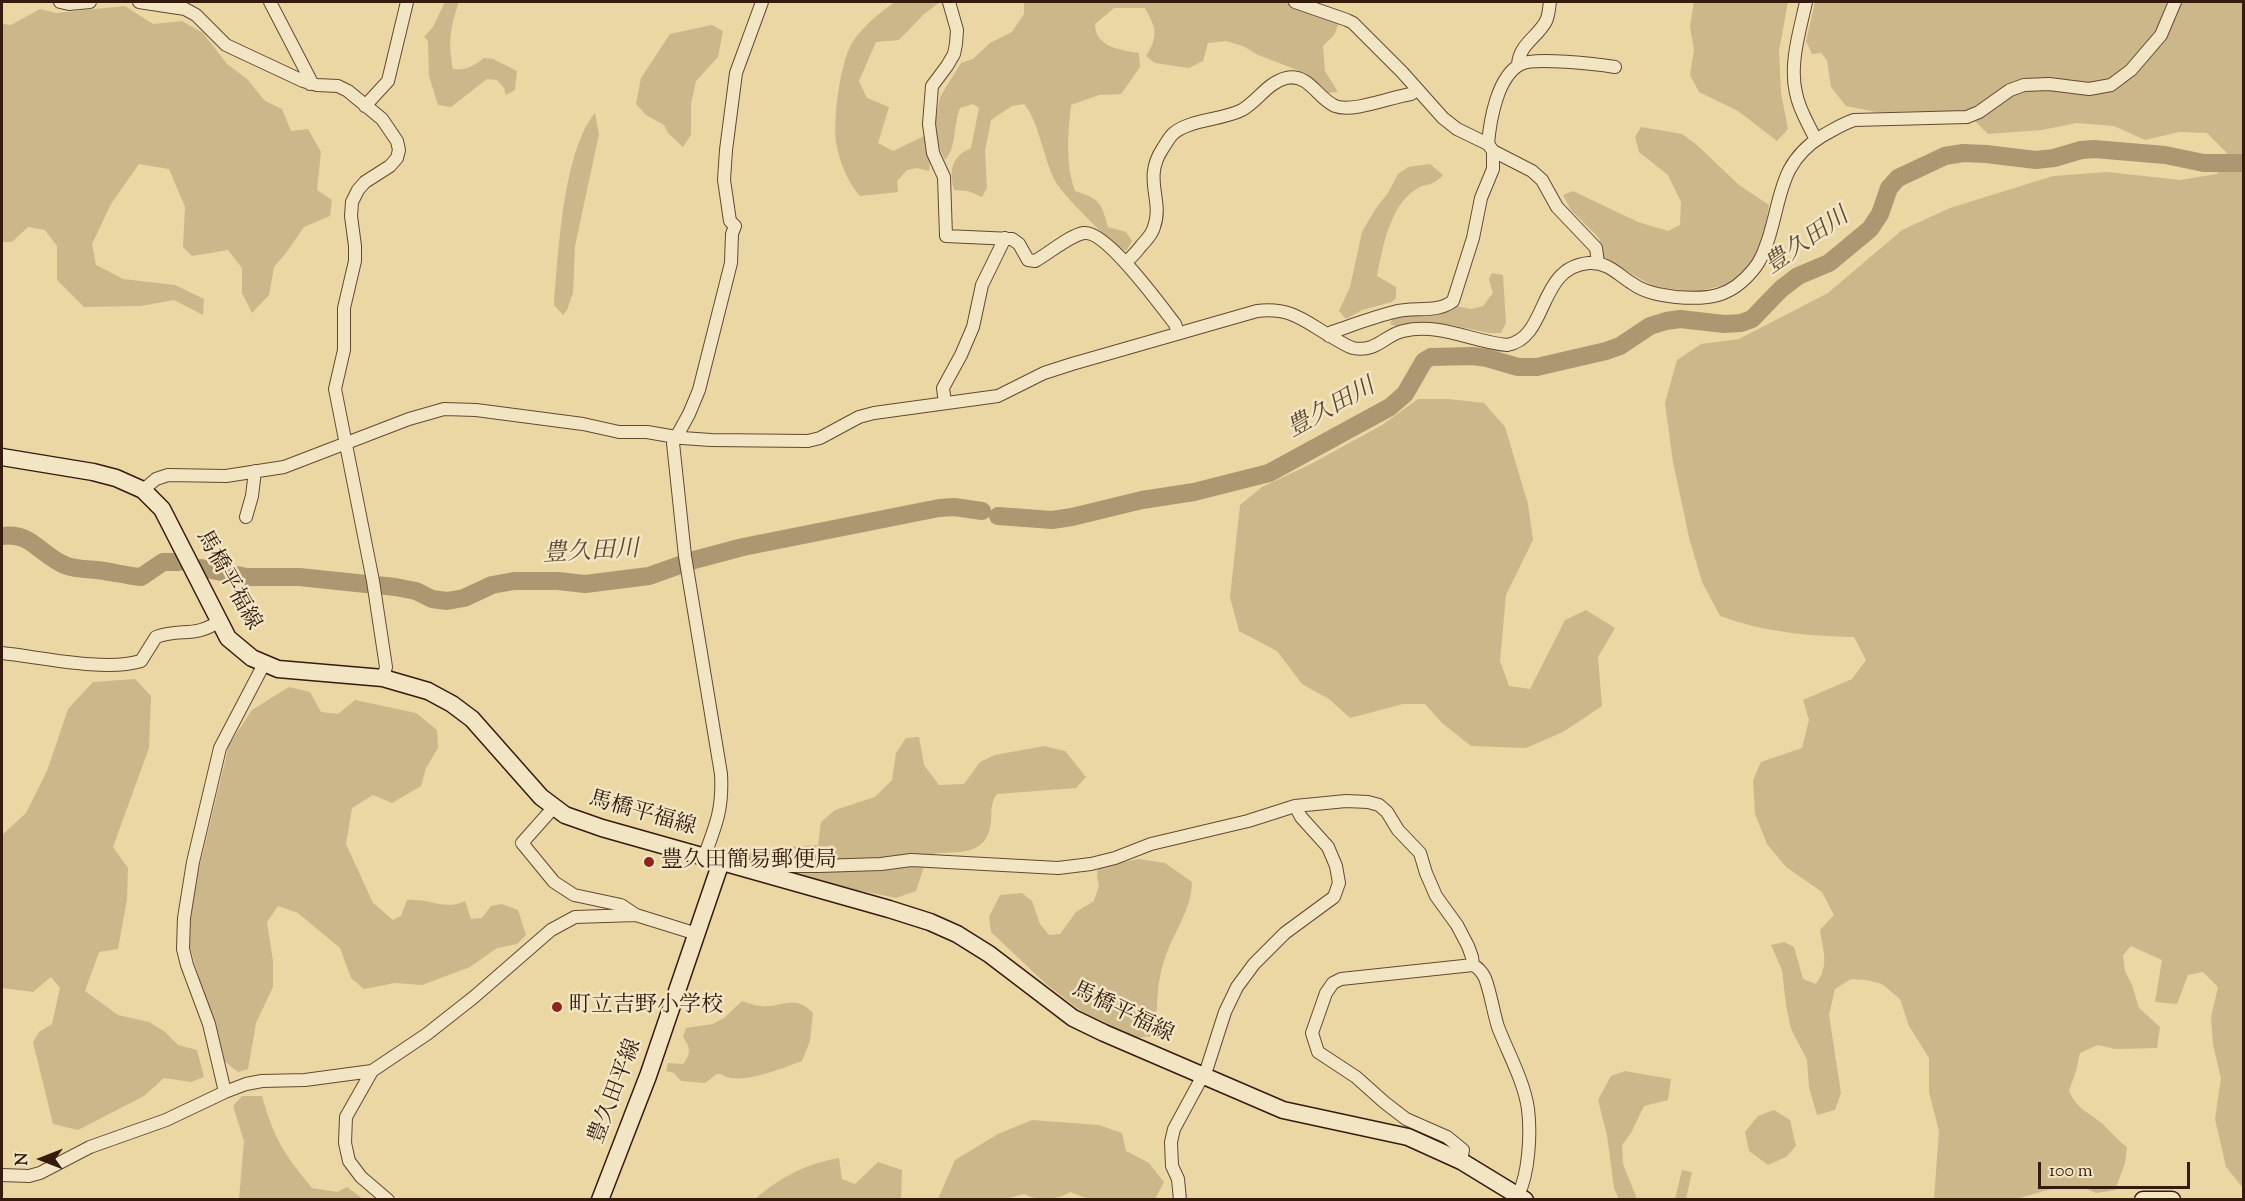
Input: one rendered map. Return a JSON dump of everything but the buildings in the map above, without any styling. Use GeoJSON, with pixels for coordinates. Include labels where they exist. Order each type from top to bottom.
{"type":"FeatureCollection","features":[{"type":"Feature","properties":{"kind":"main road","name":"馬橋平福線"},"geometry":{"type":"LineString","coordinates":[[2,457],[93,472],[116,478],[143,490],[162,509],[228,638],[240,649],[264,664],[297,672],[383,678],[428,691],[452,704],[480,727],[533,789],[565,815],[602,828],[930,922],[957,934],[988,954],[1073,1018],[1203,1077],[1291,1113],[1408,1137],[1461,1161],[1521,1198]]}},
{"type":"Feature","properties":{"kind":"main road","name":"豊久田平線"},"geometry":{"type":"LineString","coordinates":[[600,1200],[648,1076],[720,862]]}},
{"type":"Feature","properties":{"kind":"main road"},"geometry":{"type":"LineString","coordinates":[[2143,1200],[2172,1200]]}},
{"type":"Feature","properties":{"kind":"street"},"geometry":{"type":"LineString","coordinates":[[60,2],[69,4],[90,2]]}},
{"type":"Feature","properties":{"kind":"street"},"geometry":{"type":"LineString","coordinates":[[139,2],[185,9],[196,15],[226,45],[310,84],[338,86],[348,90],[382,120],[397,141],[399,150],[397,158],[390,166],[365,182],[352,202],[355,261],[344,308],[344,350],[335,389],[374,585],[386,666],[383,678]]}},
{"type":"Feature","properties":{"kind":"street"},"geometry":{"type":"LineString","coordinates":[[270,2],[310,78],[310,84]]}},
{"type":"Feature","properties":{"kind":"street"},"geometry":{"type":"LineString","coordinates":[[365,106],[388,81],[407,2]]}},
{"type":"Feature","properties":{"kind":"street"},"geometry":{"type":"LineString","coordinates":[[704,857],[718,818],[722,798],[721,774],[686,562],[672,443],[697,396],[731,263],[732,234],[735,226],[730,221],[724,180],[726,150],[736,73],[762,2]]}},
{"type":"Feature","properties":{"kind":"street"},"geometry":{"type":"LineString","coordinates":[[949,2],[957,30],[957,44],[947,66],[932,86],[929,124],[933,153],[944,177],[946,236],[1012,239],[1019,244],[1028,260],[1035,261],[1072,238],[1084,233],[1094,235],[1125,262],[1175,324],[1178,333]]}},
{"type":"Feature","properties":{"kind":"street"},"geometry":{"type":"LineString","coordinates":[[1295,2],[1353,23],[1402,72],[1443,118],[1457,129],[1532,171],[1542,180],[1557,207],[1596,248],[1598,263]]}},
{"type":"Feature","properties":{"kind":"street"},"geometry":{"type":"LineString","coordinates":[[1329,336],[1332,332],[1395,312],[1436,309],[1445,307],[1453,301],[1467,260],[1481,198],[1493,169],[1490,148],[1494,104],[1505,82],[1518,65],[1526,44],[1546,21],[1550,2]]}},
{"type":"Feature","properties":{"kind":"street"},"geometry":{"type":"LineString","coordinates":[[1806,2],[1794,62],[1795,91],[1800,109],[1816,140]]}},
{"type":"Feature","properties":{"kind":"street"},"geometry":{"type":"LineString","coordinates":[[143,490],[156,479],[168,475],[226,476],[284,467],[409,418],[444,409],[476,410],[583,424],[620,432],[647,432],[711,440],[808,441],[820,438],[859,417],[998,396],[1044,373],[1178,333],[1257,311],[1273,309],[1288,312],[1306,320],[1329,336],[1353,348],[1366,348],[1384,342],[1393,334],[1414,329],[1453,332],[1498,344],[1516,343],[1523,339],[1532,327],[1552,285],[1563,273],[1575,266],[1598,263],[1605,265],[1643,290],[1665,296],[1706,299],[1732,290],[1755,268],[1764,252],[1785,177],[1791,165],[1801,152],[1842,123],[1854,120],[1967,117],[1979,112],[2010,90],[2024,85],[2049,84],[2088,89],[2111,85],[2131,70],[2161,35],[2175,2]]}},
{"type":"Feature","properties":{"kind":"street"},"geometry":{"type":"LineString","coordinates":[[1518,65],[1533,61],[1615,67]]}},
{"type":"Feature","properties":{"kind":"street"},"geometry":{"type":"LineString","coordinates":[[1125,262],[1136,252],[1155,227],[1153,174],[1156,159],[1173,134],[1186,126],[1233,114],[1245,108],[1275,82],[1289,77],[1304,80],[1336,106],[1349,108],[1411,94],[1417,90]]}},
{"type":"Feature","properties":{"kind":"street"},"geometry":{"type":"LineString","coordinates":[[945,403],[943,388],[969,336],[982,285],[1005,238]]}},
{"type":"Feature","properties":{"kind":"street"},"geometry":{"type":"LineString","coordinates":[[246,517],[252,496],[255,471]]}},
{"type":"Feature","properties":{"kind":"street"},"geometry":{"type":"LineString","coordinates":[[2,653],[129,664],[141,661],[156,637],[207,629],[219,621]]}},
{"type":"Feature","properties":{"kind":"street"},"geometry":{"type":"LineString","coordinates":[[225,1092],[209,1024],[185,957],[184,918],[193,862],[220,747],[264,664]]}},
{"type":"Feature","properties":{"kind":"street"},"geometry":{"type":"LineString","coordinates":[[762,874],[766,868],[774,866],[881,864],[911,860],[1058,868],[1115,858],[1151,844],[1295,806],[1346,801],[1368,802],[1379,805],[1387,812],[1402,835],[1420,853],[1437,896],[1468,946],[1473,965]]}},
{"type":"Feature","properties":{"kind":"street"},"geometry":{"type":"LineString","coordinates":[[1180,1200],[1178,1179],[1172,1166],[1171,1142],[1174,1129],[1203,1077],[1225,1012],[1237,987],[1254,964],[1285,933],[1334,897],[1339,883],[1336,866],[1328,847],[1300,816],[1295,806]]}},
{"type":"Feature","properties":{"kind":"street"},"geometry":{"type":"LineString","coordinates":[[554,807],[522,843],[554,882],[574,895],[621,905],[636,915],[697,934]]}},
{"type":"Feature","properties":{"kind":"street"},"geometry":{"type":"LineString","coordinates":[[2,1175],[29,1176],[40,1173],[90,1147],[166,1120],[225,1092],[262,1081],[305,1080],[372,1071],[427,1034],[474,997],[551,930],[565,921],[590,916],[636,915]]}},
{"type":"Feature","properties":{"kind":"street"},"geometry":{"type":"LineString","coordinates":[[1461,1161],[1463,1150],[1447,1137],[1406,1119],[1356,1077],[1318,1052],[1312,1033],[1326,993],[1333,983],[1341,978],[1473,965],[1479,968],[1485,978],[1494,1014],[1524,1090],[1528,1107],[1529,1126],[1521,1198]]}},
{"type":"Feature","properties":{"kind":"street"},"geometry":{"type":"LineString","coordinates":[[372,1071],[346,1117],[345,1143],[349,1161],[361,1177],[388,1200]]}},
{"type":"Feature","properties":{"kind":"shaded area"},"geometry":{"type":"Polygon","coordinates":[[[445,2],[459,2],[451,35],[453,69],[469,67],[484,58],[493,59],[517,71],[515,90],[506,95],[504,88],[497,80],[487,79],[451,107],[438,105],[429,76],[428,41],[424,37],[433,27],[445,2]]]}},
{"type":"Feature","properties":{"kind":"shaded area"},"geometry":{"type":"Polygon","coordinates":[[[895,2],[940,2],[924,14],[899,40],[876,42],[859,81],[867,98],[889,107],[878,143],[893,151],[924,136],[931,155],[929,171],[917,168],[907,170],[897,181],[898,192],[860,196],[845,171],[836,142],[841,77],[848,52],[856,37],[872,20],[895,2]]]}},
{"type":"Feature","properties":{"kind":"shaded area"},"geometry":{"type":"Polygon","coordinates":[[[1024,2],[1285,2],[1339,23],[1334,35],[1323,46],[1325,71],[1338,92],[1327,93],[1308,74],[1226,41],[1208,43],[1203,61],[1189,68],[1155,63],[1146,56],[1153,43],[1154,27],[1145,8],[1114,8],[1095,24],[1096,32],[1099,38],[1110,46],[1139,53],[1140,67],[1121,94],[1099,95],[1071,105],[1068,137],[1069,159],[1075,191],[1098,202],[1108,227],[1126,232],[1132,241],[1126,251],[1115,246],[1060,189],[1047,162],[1033,119],[1024,104],[1012,106],[991,120],[985,151],[987,188],[982,197],[968,191],[954,190],[953,165],[959,156],[971,148],[979,108],[973,104],[960,108],[951,149],[945,160],[939,147],[935,122],[940,97],[961,63],[973,59],[990,43],[1012,32],[1024,14],[1024,2]]]}},
{"type":"Feature","properties":{"kind":"shaded area"},"geometry":{"type":"Polygon","coordinates":[[[1694,2],[1788,2],[1779,51],[1781,93],[1788,129],[1777,141],[1738,111],[1699,92],[1690,75],[1694,50],[1690,26],[1694,2]]]}},
{"type":"Feature","properties":{"kind":"shaded area"},"geometry":{"type":"Polygon","coordinates":[[[1815,2],[2243,2],[2243,1188],[2226,1167],[2215,1119],[2221,1078],[2213,1045],[2211,1017],[2218,987],[2203,972],[2188,975],[2177,1004],[2155,1002],[2162,960],[2131,946],[2123,955],[2125,971],[2139,1008],[2160,1027],[2157,1048],[2115,1049],[2098,1045],[2080,1053],[2069,1091],[2078,1105],[2103,1124],[2127,1147],[2125,1163],[2115,1190],[2096,1193],[2083,1187],[2051,1189],[2016,1199],[1934,1199],[1939,1131],[1929,1092],[1929,1058],[1909,1026],[1900,999],[1882,984],[1867,980],[1851,979],[1835,989],[1829,1015],[1841,1093],[1835,1110],[1817,1115],[1809,1087],[1807,1060],[1791,1029],[1782,970],[1771,945],[1784,942],[1794,947],[1803,979],[1816,984],[1824,964],[1820,930],[1834,915],[1822,892],[1786,867],[1767,844],[1755,814],[1753,780],[1761,762],[1802,748],[1809,720],[1803,700],[1852,679],[1866,660],[1854,637],[1786,632],[1753,626],[1720,616],[1702,582],[1689,537],[1673,462],[1665,403],[1677,360],[1701,344],[1739,339],[1828,293],[1902,230],[1950,208],[2053,176],[2107,172],[2180,180],[2217,174],[2227,153],[2207,133],[2179,132],[2145,140],[2114,126],[2076,123],[2042,130],[1988,134],[1965,111],[1876,112],[1846,106],[1831,87],[1827,60],[1821,53],[1812,54],[1806,41],[1815,2]]]}},
{"type":"Feature","properties":{"kind":"shaded area"},"geometry":{"type":"Polygon","coordinates":[[[125,6],[153,24],[182,21],[203,33],[227,64],[247,79],[265,101],[282,109],[291,131],[308,129],[321,152],[317,190],[332,200],[330,216],[304,227],[274,267],[269,295],[252,313],[242,293],[242,268],[228,250],[192,256],[183,247],[185,207],[169,169],[139,164],[111,204],[92,244],[96,265],[123,279],[175,285],[204,299],[203,315],[174,300],[141,306],[84,307],[57,280],[57,246],[45,230],[28,227],[12,242],[2,242],[2,24],[11,25],[40,9],[56,13],[125,6]]]}},
{"type":"Feature","properties":{"kind":"shaded area"},"geometry":{"type":"Polygon","coordinates":[[[712,25],[723,31],[718,57],[696,81],[691,104],[691,135],[683,147],[668,133],[664,125],[646,115],[636,104],[641,78],[670,34],[712,25]]]}},
{"type":"Feature","properties":{"kind":"shaded area"},"geometry":{"type":"Polygon","coordinates":[[[595,113],[599,134],[575,246],[573,293],[563,315],[554,305],[564,204],[576,152],[584,130],[595,113]]]}},
{"type":"Feature","properties":{"kind":"shaded area"},"geometry":{"type":"Polygon","coordinates":[[[1641,127],[1682,134],[1697,145],[1739,185],[1769,205],[1763,241],[1748,269],[1726,285],[1694,292],[1653,286],[1604,258],[1599,238],[1571,210],[1563,195],[1573,191],[1638,222],[1668,231],[1680,225],[1681,202],[1668,175],[1639,152],[1635,137],[1641,127]]]}},
{"type":"Feature","properties":{"kind":"shaded area"},"geometry":{"type":"Polygon","coordinates":[[[1430,164],[1443,175],[1435,182],[1419,188],[1406,197],[1388,229],[1377,276],[1396,287],[1396,298],[1392,302],[1362,310],[1346,319],[1339,311],[1350,287],[1362,232],[1398,174],[1408,167],[1430,164]]]}},
{"type":"Feature","properties":{"kind":"shaded area"},"geometry":{"type":"Polygon","coordinates":[[[1492,273],[1503,275],[1506,323],[1501,333],[1489,333],[1451,325],[1425,323],[1399,327],[1390,324],[1394,316],[1439,312],[1456,306],[1471,309],[1483,306],[1493,293],[1489,279],[1492,273]]]}},
{"type":"Feature","properties":{"kind":"shaded area"},"geometry":{"type":"Polygon","coordinates":[[[1418,399],[1448,399],[1484,403],[1505,427],[1528,504],[1533,540],[1506,595],[1500,661],[1509,686],[1530,689],[1565,620],[1586,610],[1615,628],[1598,657],[1602,706],[1563,732],[1526,748],[1471,746],[1442,723],[1425,704],[1403,704],[1350,718],[1329,699],[1302,684],[1277,651],[1239,631],[1230,597],[1240,505],[1262,487],[1311,464],[1382,425],[1418,399]]]}},
{"type":"Feature","properties":{"kind":"shaded area"},"geometry":{"type":"Polygon","coordinates":[[[135,679],[151,696],[149,748],[113,847],[128,868],[127,899],[118,949],[99,952],[85,991],[118,1015],[149,1022],[165,1032],[178,1045],[197,1050],[204,1077],[191,1082],[164,1078],[144,1096],[78,1130],[53,1124],[33,1042],[39,1032],[52,1024],[60,988],[51,977],[33,992],[2,988],[3,834],[26,813],[47,771],[68,709],[93,682],[135,679]]]}},
{"type":"Feature","properties":{"kind":"shaded area"},"geometry":{"type":"Polygon","coordinates":[[[289,687],[310,692],[321,712],[338,714],[355,700],[416,713],[437,730],[438,748],[426,768],[421,786],[392,803],[373,795],[352,808],[346,844],[373,903],[393,920],[401,916],[407,900],[443,905],[465,901],[471,919],[482,918],[491,906],[502,904],[518,910],[526,935],[517,944],[497,948],[470,967],[422,985],[395,983],[364,989],[351,978],[340,948],[298,913],[278,906],[267,922],[273,961],[273,987],[256,1023],[248,1069],[238,1072],[223,1060],[190,947],[191,902],[229,745],[252,710],[289,687]]]}},
{"type":"Feature","properties":{"kind":"shaded area"},"geometry":{"type":"Polygon","coordinates":[[[919,737],[924,765],[939,785],[964,784],[980,762],[995,755],[1044,746],[1065,751],[1086,777],[1076,788],[997,794],[992,804],[989,832],[985,840],[972,849],[936,853],[924,867],[916,891],[896,898],[789,876],[773,864],[749,861],[745,855],[759,849],[818,845],[821,822],[835,810],[875,797],[892,780],[896,753],[906,738],[919,737]]]}},
{"type":"Feature","properties":{"kind":"shaded area"},"geometry":{"type":"Polygon","coordinates":[[[1139,859],[1165,863],[1192,882],[1189,902],[1161,970],[1157,998],[1156,1036],[1133,1038],[1085,1014],[1046,984],[991,932],[989,917],[1000,895],[1022,893],[1032,901],[1040,924],[1049,935],[1060,934],[1076,912],[1094,901],[1099,886],[1098,867],[1139,859]]]}},
{"type":"Feature","properties":{"kind":"shaded area"},"geometry":{"type":"Polygon","coordinates":[[[742,1001],[761,1006],[800,1004],[813,1013],[810,1041],[802,1061],[772,1072],[749,1077],[738,1078],[717,1074],[705,1083],[681,1081],[674,1073],[666,1071],[668,1063],[683,1064],[688,1057],[688,1044],[683,1037],[686,1028],[713,1024],[724,1018],[742,1001]]]}},
{"type":"Feature","properties":{"kind":"shaded area"},"geometry":{"type":"Polygon","coordinates":[[[1625,1071],[1671,1079],[1668,1100],[1644,1106],[1631,1133],[1622,1145],[1623,1164],[1637,1199],[1619,1199],[1614,1188],[1607,1135],[1598,1100],[1611,1076],[1625,1071]]]}},
{"type":"Feature","properties":{"kind":"shaded area"},"geometry":{"type":"Polygon","coordinates":[[[242,1096],[262,1096],[281,1145],[312,1188],[337,1192],[347,1187],[363,1199],[239,1199],[244,1141],[233,1106],[242,1096]]]}},
{"type":"Feature","properties":{"kind":"shaded area"},"geometry":{"type":"Polygon","coordinates":[[[1774,1110],[1790,1120],[1796,1146],[1786,1157],[1768,1165],[1749,1151],[1745,1132],[1758,1116],[1774,1110]]]}},
{"type":"Feature","properties":{"kind":"shaded area"},"geometry":{"type":"Polygon","coordinates":[[[1032,1120],[1099,1125],[1122,1133],[1126,1151],[1149,1163],[1164,1182],[1155,1199],[1086,1198],[1070,1192],[1047,1199],[1024,1194],[1005,1199],[938,1199],[955,1160],[998,1134],[1032,1120]]]}},
{"type":"Feature","properties":{"kind":"shaded area"},"geometry":{"type":"Polygon","coordinates":[[[839,1158],[842,1179],[855,1184],[878,1162],[902,1170],[901,1199],[755,1199],[794,1172],[839,1158]]]}},
{"type":"Feature","properties":{"kind":"shaded area"},"geometry":{"type":"Polygon","coordinates":[[[1682,1170],[1692,1172],[1686,1199],[1675,1199],[1682,1170]]]}},
{"type":"Feature","properties":{"kind":"waterway","name":"豊久田川"},"geometry":{"type":"LineString","coordinates":[[998,516],[1052,520],[1072,517],[1142,500],[1194,492],[1269,473],[1390,407],[1405,394],[1424,361],[1431,357],[1473,356],[1518,367],[1537,367],[1606,351],[1620,346],[1650,326],[1666,321],[1680,319],[1724,324],[1741,323],[1752,319],[1781,289],[1798,276],[1829,263],[1870,229],[1880,214],[1889,188],[1898,178],[1945,156],[1963,153],[1986,154],[2036,160],[2094,149],[2165,155],[2204,163],[2244,163]]}},
{"type":"Feature","properties":{"kind":"waterway","name":"豊久田川"},"geometry":{"type":"LineString","coordinates":[[201,568],[247,577],[299,577],[395,587],[416,591],[432,599],[447,601],[464,598],[492,585],[514,581],[558,581],[585,584],[649,576],[694,560],[743,547],[939,508],[954,507],[982,511]]}},
{"type":"Feature","properties":{"kind":"waterway","name":"豊久田川"},"geometry":{"type":"LineString","coordinates":[[2,536],[21,537],[58,562],[76,568],[141,577],[163,562],[179,562]]}},
{"type":"Feature","properties":{"kind":"place","name":"豊久田簡易郵便局"},"geometry":{"type":"Point","coordinates":[649,862]}},
{"type":"Feature","properties":{"kind":"place","name":"町立吉野小学校"},"geometry":{"type":"Point","coordinates":[557,1007]}}]}
